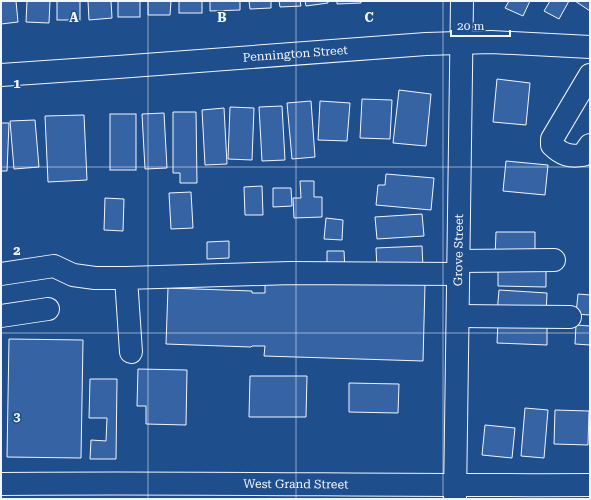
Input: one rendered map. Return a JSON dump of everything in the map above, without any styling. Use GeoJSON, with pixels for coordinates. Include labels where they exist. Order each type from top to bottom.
{"type":"FeatureCollection","features":[{"type":"Feature","properties":{"kind":"street","name":"Grove Street"},"geometry":{"type":"LineString","coordinates":[[455,492],[462,1]]}},
{"type":"Feature","properties":{"kind":"street","name":"Pennington Street"},"geometry":{"type":"LineString","coordinates":[[1,75],[426,44],[491,42],[590,47]]}},
{"type":"Feature","properties":{"kind":"street"},"geometry":{"type":"LineString","coordinates":[[590,75],[552,139],[552,145],[556,149],[571,156],[583,155],[590,145]]}},
{"type":"Feature","properties":{"kind":"street"},"geometry":{"type":"LineString","coordinates":[[1,274],[54,266],[73,275],[95,278],[126,278],[458,268],[554,260]]}},
{"type":"Feature","properties":{"kind":"street"},"geometry":{"type":"LineString","coordinates":[[126,278],[131,352]]}},
{"type":"Feature","properties":{"kind":"street"},"geometry":{"type":"LineString","coordinates":[[1,316],[48,309]]}},
{"type":"Feature","properties":{"kind":"street"},"geometry":{"type":"LineString","coordinates":[[458,316],[570,317]]}},
{"type":"Feature","properties":{"kind":"street","name":"West Grand Street"},"geometry":{"type":"LineString","coordinates":[[1,484],[123,491],[455,492],[590,485]]}},
{"type":"Feature","properties":{"kind":"building"},"geometry":{"type":"Polygon","coordinates":[[[1,1],[16,1],[18,22],[1,24],[1,1]]]}},
{"type":"Feature","properties":{"kind":"building"},"geometry":{"type":"Polygon","coordinates":[[[27,1],[50,1],[49,23],[26,22],[27,1]]]}},
{"type":"Feature","properties":{"kind":"building"},"geometry":{"type":"Polygon","coordinates":[[[57,1],[80,1],[80,20],[57,20],[57,1]]]}},
{"type":"Feature","properties":{"kind":"building"},"geometry":{"type":"Polygon","coordinates":[[[88,1],[111,1],[112,18],[89,20],[88,1]]]}},
{"type":"Feature","properties":{"kind":"building"},"geometry":{"type":"Polygon","coordinates":[[[118,1],[140,1],[140,17],[118,17],[118,1]]]}},
{"type":"Feature","properties":{"kind":"building"},"geometry":{"type":"Polygon","coordinates":[[[148,1],[171,1],[170,15],[148,15],[148,1]]]}},
{"type":"Feature","properties":{"kind":"building"},"geometry":{"type":"Polygon","coordinates":[[[179,1],[202,1],[202,13],[179,13],[179,1]]]}},
{"type":"Feature","properties":{"kind":"building"},"geometry":{"type":"Polygon","coordinates":[[[210,1],[240,1],[240,10],[210,11],[210,1]]]}},
{"type":"Feature","properties":{"kind":"building"},"geometry":{"type":"Polygon","coordinates":[[[249,1],[271,1],[271,8],[250,9],[249,1]]]}},
{"type":"Feature","properties":{"kind":"building"},"geometry":{"type":"Polygon","coordinates":[[[279,1],[300,1],[301,6],[280,7],[279,1]]]}},
{"type":"Feature","properties":{"kind":"building"},"geometry":{"type":"Polygon","coordinates":[[[305,1],[328,1],[328,3],[306,6],[305,1]]]}},
{"type":"Feature","properties":{"kind":"building"},"geometry":{"type":"Polygon","coordinates":[[[337,1],[361,1],[361,3],[337,4],[337,1]]]}},
{"type":"Feature","properties":{"kind":"building"},"geometry":{"type":"Polygon","coordinates":[[[509,1],[530,1],[523,16],[505,8],[509,1]]]}},
{"type":"Feature","properties":{"kind":"building"},"geometry":{"type":"Polygon","coordinates":[[[550,1],[569,1],[559,19],[544,11],[550,1]]]}},
{"type":"Feature","properties":{"kind":"building"},"geometry":{"type":"Polygon","coordinates":[[[575,1],[590,1],[590,11],[575,1]]]}},
{"type":"Feature","properties":{"kind":"building"},"geometry":{"type":"Polygon","coordinates":[[[497,79],[530,83],[526,125],[493,122],[497,79]]]}},
{"type":"Feature","properties":{"kind":"building"},"geometry":{"type":"Polygon","coordinates":[[[399,90],[431,94],[426,146],[393,143],[399,90]]]}},
{"type":"Feature","properties":{"kind":"building"},"geometry":{"type":"Polygon","coordinates":[[[362,99],[392,100],[390,139],[360,138],[362,99]]]}},
{"type":"Feature","properties":{"kind":"building"},"geometry":{"type":"Polygon","coordinates":[[[311,101],[315,157],[292,159],[287,103],[311,101]]]}},
{"type":"Feature","properties":{"kind":"building"},"geometry":{"type":"Polygon","coordinates":[[[320,101],[350,103],[347,141],[318,140],[320,101]]]}},
{"type":"Feature","properties":{"kind":"building"},"geometry":{"type":"Polygon","coordinates":[[[282,106],[285,160],[262,161],[259,107],[282,106]]]}},
{"type":"Feature","properties":{"kind":"building"},"geometry":{"type":"Polygon","coordinates":[[[230,107],[254,108],[252,160],[228,159],[230,107]]]}},
{"type":"Feature","properties":{"kind":"building"},"geometry":{"type":"Polygon","coordinates":[[[224,108],[227,164],[205,165],[202,110],[224,108]]]}},
{"type":"Feature","properties":{"kind":"building"},"geometry":{"type":"Polygon","coordinates":[[[173,112],[196,112],[197,183],[180,183],[180,173],[173,173],[173,112]]]}},
{"type":"Feature","properties":{"kind":"building"},"geometry":{"type":"Polygon","coordinates":[[[164,113],[167,168],[145,169],[142,114],[164,113]]]}},
{"type":"Feature","properties":{"kind":"building"},"geometry":{"type":"Polygon","coordinates":[[[110,114],[136,114],[136,170],[110,170],[110,114]]]}},
{"type":"Feature","properties":{"kind":"building"},"geometry":{"type":"Polygon","coordinates":[[[84,115],[87,180],[48,182],[45,116],[84,115]]]}},
{"type":"Feature","properties":{"kind":"building"},"geometry":{"type":"Polygon","coordinates":[[[35,120],[39,167],[14,169],[10,121],[35,120]]]}},
{"type":"Feature","properties":{"kind":"building"},"geometry":{"type":"Polygon","coordinates":[[[1,123],[9,123],[7,171],[1,171],[1,123]]]}},
{"type":"Feature","properties":{"kind":"building"},"geometry":{"type":"Polygon","coordinates":[[[506,161],[548,165],[545,195],[503,191],[506,161]]]}},
{"type":"Feature","properties":{"kind":"building"},"geometry":{"type":"Polygon","coordinates":[[[386,174],[434,178],[431,210],[376,205],[378,185],[385,185],[386,174]]]}},
{"type":"Feature","properties":{"kind":"building"},"geometry":{"type":"Polygon","coordinates":[[[300,181],[314,181],[314,197],[322,197],[322,217],[294,218],[293,198],[301,198],[300,181]]]}},
{"type":"Feature","properties":{"kind":"building"},"geometry":{"type":"Polygon","coordinates":[[[262,186],[263,215],[245,215],[244,187],[262,186]]]}},
{"type":"Feature","properties":{"kind":"building"},"geometry":{"type":"Polygon","coordinates":[[[273,188],[291,188],[292,206],[273,207],[273,188]]]}},
{"type":"Feature","properties":{"kind":"building"},"geometry":{"type":"Polygon","coordinates":[[[191,192],[193,228],[171,229],[169,193],[191,192]]]}},
{"type":"Feature","properties":{"kind":"building"},"geometry":{"type":"Polygon","coordinates":[[[105,198],[124,199],[123,231],[104,230],[105,198]]]}},
{"type":"Feature","properties":{"kind":"building"},"geometry":{"type":"Polygon","coordinates":[[[422,214],[424,236],[377,239],[375,217],[422,214]]]}},
{"type":"Feature","properties":{"kind":"building"},"geometry":{"type":"Polygon","coordinates":[[[326,218],[343,220],[342,240],[324,239],[326,218]]]}},
{"type":"Feature","properties":{"kind":"building"},"geometry":{"type":"Polygon","coordinates":[[[496,232],[535,232],[535,257],[495,257],[496,232]]]}},
{"type":"Feature","properties":{"kind":"building"},"geometry":{"type":"Polygon","coordinates":[[[229,241],[229,258],[207,259],[207,242],[229,241]]]}},
{"type":"Feature","properties":{"kind":"building"},"geometry":{"type":"Polygon","coordinates":[[[422,246],[423,267],[377,269],[376,248],[422,246]]]}},
{"type":"Feature","properties":{"kind":"building"},"geometry":{"type":"Polygon","coordinates":[[[327,251],[344,251],[345,270],[327,271],[327,251]]]}},
{"type":"Feature","properties":{"kind":"building"},"geometry":{"type":"Polygon","coordinates":[[[498,268],[546,269],[546,287],[498,286],[498,268]]]}},
{"type":"Feature","properties":{"kind":"building"},"geometry":{"type":"Polygon","coordinates":[[[265,278],[425,284],[423,361],[264,356],[265,346],[251,347],[166,344],[168,288],[252,291],[252,293],[265,293],[265,278]]]}},
{"type":"Feature","properties":{"kind":"building"},"geometry":{"type":"Polygon","coordinates":[[[499,290],[547,293],[546,316],[497,313],[499,290]]]}},
{"type":"Feature","properties":{"kind":"building"},"geometry":{"type":"Polygon","coordinates":[[[578,294],[590,295],[590,315],[576,314],[578,294]]]}},
{"type":"Feature","properties":{"kind":"building"},"geometry":{"type":"Polygon","coordinates":[[[498,322],[547,324],[547,345],[497,343],[498,322]]]}},
{"type":"Feature","properties":{"kind":"building"},"geometry":{"type":"Polygon","coordinates":[[[576,325],[590,326],[590,345],[575,344],[576,325]]]}},
{"type":"Feature","properties":{"kind":"building"},"geometry":{"type":"Polygon","coordinates":[[[9,339],[83,340],[81,458],[7,457],[9,339]]]}},
{"type":"Feature","properties":{"kind":"building"},"geometry":{"type":"Polygon","coordinates":[[[138,369],[187,370],[186,425],[146,424],[146,406],[137,406],[138,369]]]}},
{"type":"Feature","properties":{"kind":"building"},"geometry":{"type":"Polygon","coordinates":[[[250,376],[307,376],[306,417],[249,417],[250,376]]]}},
{"type":"Feature","properties":{"kind":"building"},"geometry":{"type":"Polygon","coordinates":[[[90,379],[117,379],[116,459],[90,459],[91,440],[106,441],[107,418],[89,418],[90,379]]]}},
{"type":"Feature","properties":{"kind":"building"},"geometry":{"type":"Polygon","coordinates":[[[349,383],[399,384],[398,413],[349,412],[349,383]]]}},
{"type":"Feature","properties":{"kind":"building"},"geometry":{"type":"Polygon","coordinates":[[[525,408],[548,410],[544,458],[521,456],[525,408]]]}},
{"type":"Feature","properties":{"kind":"building"},"geometry":{"type":"Polygon","coordinates":[[[555,410],[589,411],[588,445],[554,444],[555,410]]]}},
{"type":"Feature","properties":{"kind":"building"},"geometry":{"type":"Polygon","coordinates":[[[485,425],[515,428],[512,458],[482,455],[485,425]]]}}]}
